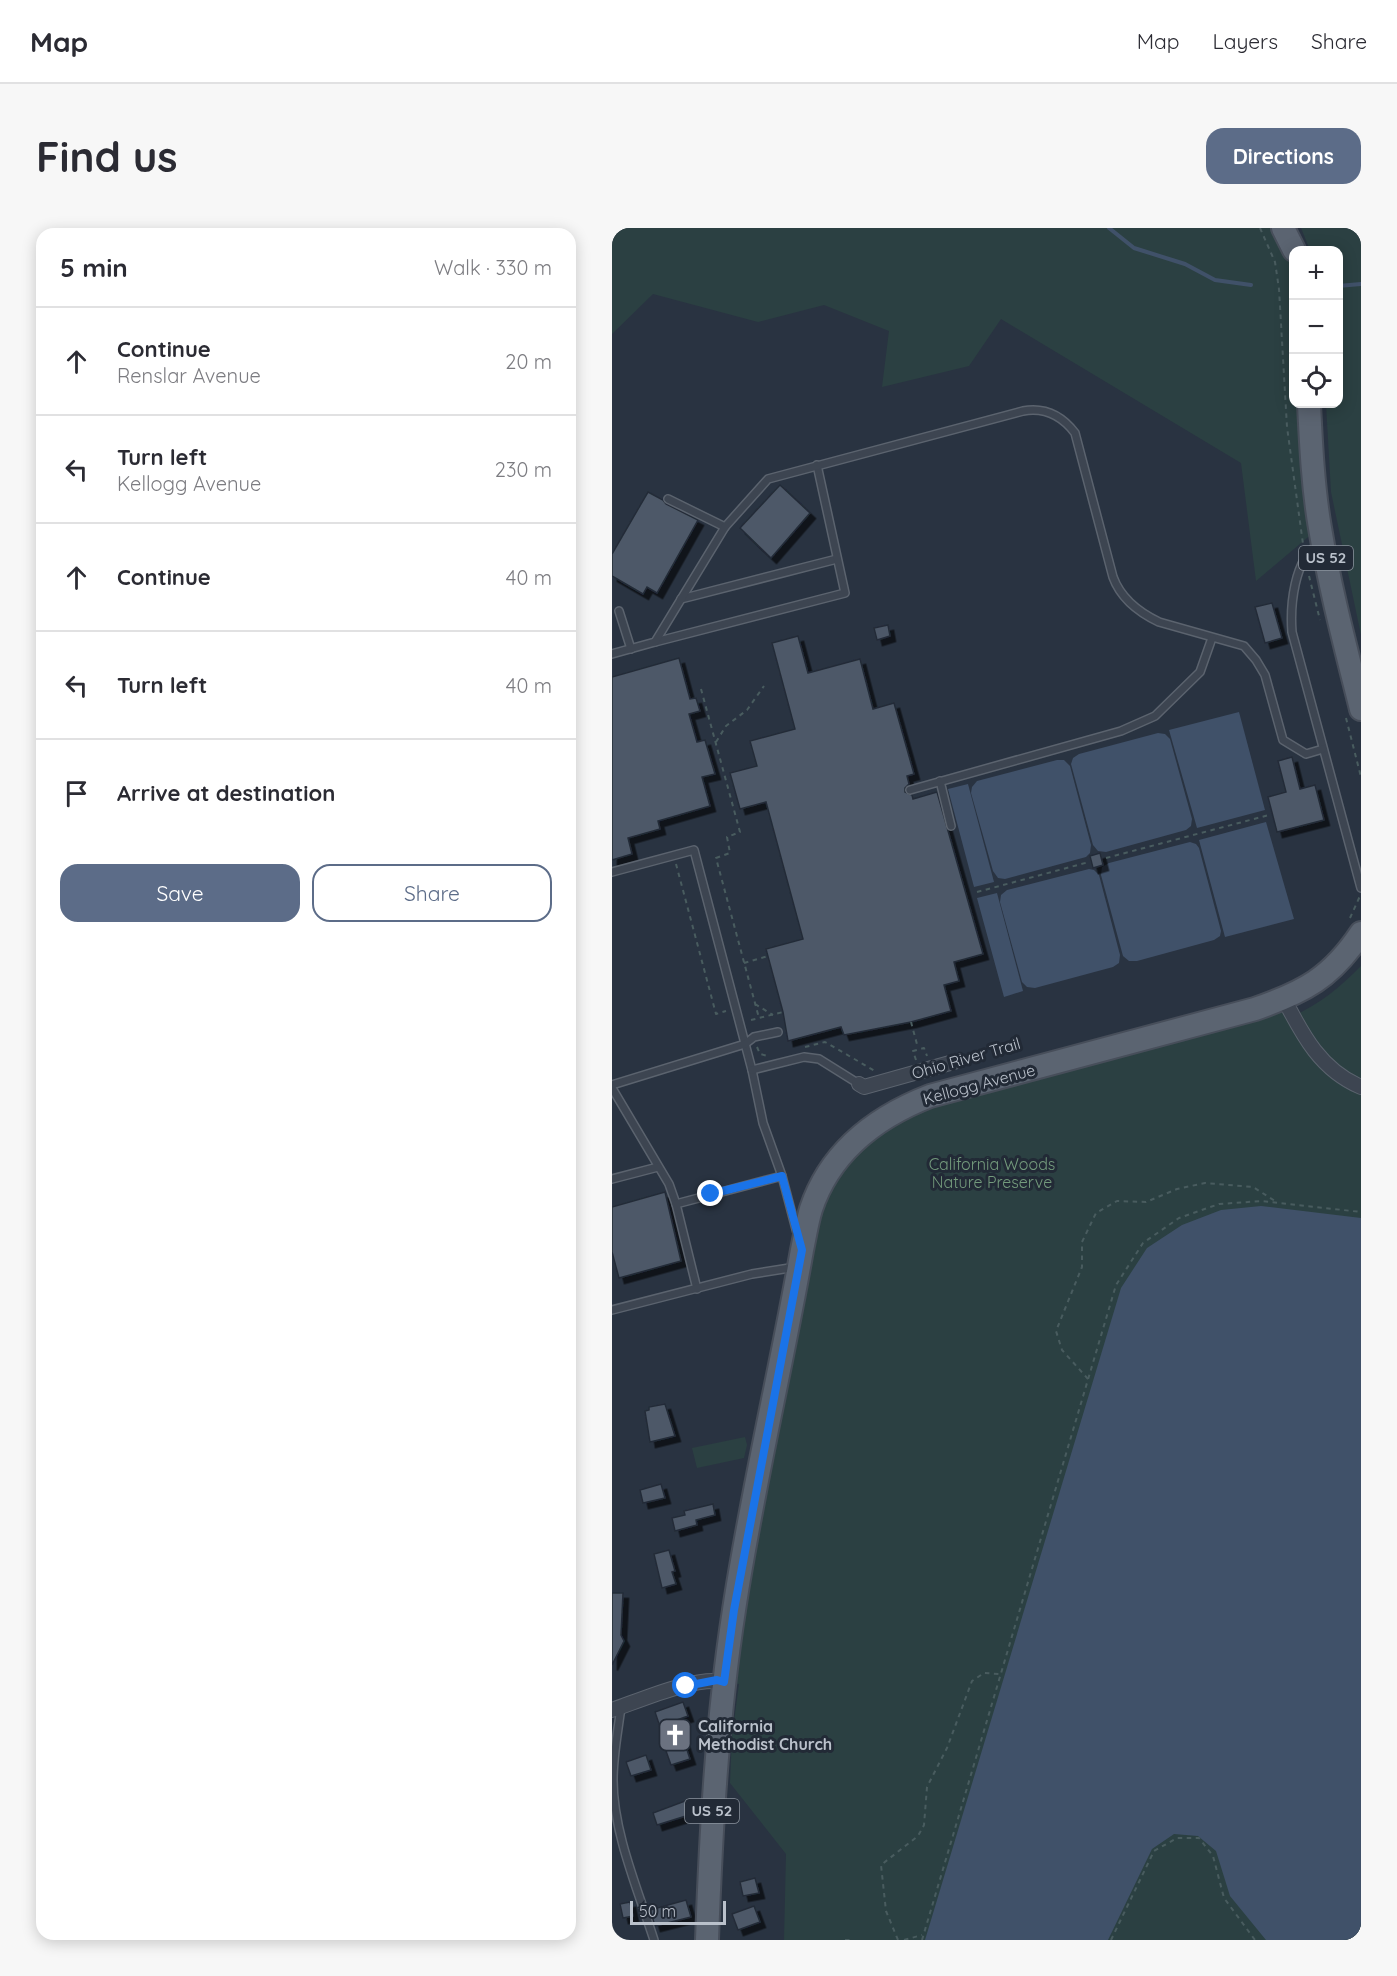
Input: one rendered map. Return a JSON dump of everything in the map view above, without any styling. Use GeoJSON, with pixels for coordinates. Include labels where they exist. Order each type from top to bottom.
{"type":"FeatureCollection","features":[{"type":"Feature","properties":{"kind":"main road"},"geometry":{"type":"LineString","coordinates":[[1283,228],[1292,246]]}},
{"type":"Feature","properties":{"kind":"main road","name":"US 52"},"geometry":{"type":"LineString","coordinates":[[1309,408],[1312,460],[1323,543],[1333,598],[1361,709]]}},
{"type":"Feature","properties":{"kind":"main road","name":"Kellogg Avenue"},"geometry":{"type":"LineString","coordinates":[[707,1940],[711,1818],[724,1682],[734,1610],[811,1209],[818,1192],[837,1161],[866,1130],[907,1105],[930,1096],[1255,1009],[1284,999],[1317,982],[1337,964],[1354,929]]}},
{"type":"Feature","properties":{"kind":"street"},"geometry":{"type":"LineString","coordinates":[[1284,999],[1302,1034],[1315,1053],[1330,1068],[1361,1087]]}},
{"type":"Feature","properties":{"kind":"street"},"geometry":{"type":"LineString","coordinates":[[859,1084],[864,1087],[957,1061]]}},
{"type":"Feature","properties":{"kind":"street"},"geometry":{"type":"LineString","coordinates":[[617,1708],[686,1686],[717,1680],[724,1682]]}},
{"type":"Feature","properties":{"kind":"lane"},"geometry":{"type":"LineString","coordinates":[[655,642],[725,527],[768,479],[1023,411],[1041,410],[1069,424],[1078,441],[1118,589],[1135,608],[1159,622],[1244,646],[1265,675],[1283,740],[1306,754],[1323,749]]}},
{"type":"Feature","properties":{"kind":"lane"},"geometry":{"type":"LineString","coordinates":[[612,654],[845,593],[816,465]]}},
{"type":"Feature","properties":{"kind":"lane"},"geometry":{"type":"LineString","coordinates":[[668,499],[725,527]]}},
{"type":"Feature","properties":{"kind":"lane"},"geometry":{"type":"LineString","coordinates":[[1323,543],[1312,549],[1305,559],[1295,588],[1291,614],[1292,632],[1361,888]]}},
{"type":"Feature","properties":{"kind":"lane"},"geometry":{"type":"LineString","coordinates":[[681,599],[837,559]]}},
{"type":"Feature","properties":{"kind":"lane"},"geometry":{"type":"LineString","coordinates":[[620,611],[631,649]]}},
{"type":"Feature","properties":{"kind":"lane"},"geometry":{"type":"LineString","coordinates":[[910,790],[1121,731],[1155,716],[1200,672],[1212,638]]}},
{"type":"Feature","properties":{"kind":"lane"},"geometry":{"type":"LineString","coordinates":[[940,781],[951,826]]}},
{"type":"Feature","properties":{"kind":"lane"},"geometry":{"type":"LineString","coordinates":[[612,872],[694,850],[752,1070],[763,1123],[782,1176],[800,1258],[752,1274],[612,1310]]}},
{"type":"Feature","properties":{"kind":"lane"},"geometry":{"type":"LineString","coordinates":[[697,1289],[669,1184],[612,1087],[745,1044],[754,1037],[778,1032]]}},
{"type":"Feature","properties":{"kind":"lane"},"geometry":{"type":"LineString","coordinates":[[752,1070],[804,1057],[812,1058],[819,1059],[859,1084]]}},
{"type":"Feature","properties":{"kind":"lane"},"geometry":{"type":"LineString","coordinates":[[612,1179],[658,1167]]}},
{"type":"Feature","properties":{"kind":"lane"},"geometry":{"type":"LineString","coordinates":[[676,1204],[782,1176]]}},
{"type":"Feature","properties":{"kind":"lane"},"geometry":{"type":"LineString","coordinates":[[617,1708],[613,1782],[619,1828],[654,1940]]}},
{"type":"Feature","properties":{"kind":"path"},"geometry":{"type":"LineString","coordinates":[[716,742],[726,726],[747,710],[764,686]]}},
{"type":"Feature","properties":{"kind":"path"},"geometry":{"type":"LineString","coordinates":[[701,689],[740,832],[727,837],[730,853],[716,858],[759,1018]]}},
{"type":"Feature","properties":{"kind":"path"},"geometry":{"type":"LineString","coordinates":[[1106,858],[1269,815]]}},
{"type":"Feature","properties":{"kind":"path"},"geometry":{"type":"LineString","coordinates":[[674,855],[716,1014],[729,1010]]}},
{"type":"Feature","properties":{"kind":"path"},"geometry":{"type":"LineString","coordinates":[[977,892],[1089,862]]}},
{"type":"Feature","properties":{"kind":"path"},"geometry":{"type":"LineString","coordinates":[[1354,929],[1361,894]]}},
{"type":"Feature","properties":{"kind":"path"},"geometry":{"type":"LineString","coordinates":[[744,963],[768,956]]}},
{"type":"Feature","properties":{"kind":"path"},"geometry":{"type":"LineString","coordinates":[[755,1004],[773,1015]]}},
{"type":"Feature","properties":{"kind":"path"},"geometry":{"type":"LineString","coordinates":[[751,1020],[783,1012]]}},
{"type":"Feature","properties":{"kind":"path"},"geometry":{"type":"LineString","coordinates":[[911,1022],[918,1050]]}},
{"type":"Feature","properties":{"kind":"path"},"geometry":{"type":"LineString","coordinates":[[1088,1379],[1062,1350],[1056,1331],[1082,1267],[1082,1242],[1096,1213],[1117,1201],[1146,1202],[1177,1189],[1205,1183],[1253,1187],[1278,1203]]}},
{"type":"Feature","properties":{"kind":"path"},"geometry":{"type":"LineString","coordinates":[[922,1940],[1116,1285],[1143,1243],[1179,1218],[1219,1204],[1262,1201],[1361,1212]]}},
{"type":"Feature","properties":{"kind":"path"},"geometry":{"type":"LineString","coordinates":[[898,1940],[886,1911],[880,1865],[918,1836],[924,1825],[927,1787],[947,1748],[972,1681],[984,1673],[1000,1674]]}},
{"type":"Feature","properties":{"kind":"path"},"geometry":{"type":"LineString","coordinates":[[1111,1940],[1154,1851],[1177,1838],[1199,1838],[1213,1856],[1224,1898],[1255,1940]]}},
{"type":"Feature","properties":{"kind":"path"},"geometry":{"type":"LineString","coordinates":[[904,1940],[922,1935]]}},
{"type":"Feature","properties":{"kind":"path"},"geometry":{"type":"LineString","coordinates":[[845,1940],[853,1940]]}},
{"type":"Feature","properties":{"kind":"green space"},"geometry":{"type":"Polygon","coordinates":[[[612,228],[1283,228],[1292,246],[1289,246],[1289,408],[1309,408],[1320,527],[1256,581],[1241,463],[1001,319],[969,366],[882,387],[889,331],[824,305],[758,322],[653,294],[612,334],[612,228]]]}},
{"type":"Feature","properties":{"kind":"green space"},"geometry":{"type":"Polygon","coordinates":[[[1301,228],[1361,228],[1361,635],[1331,492],[1326,408],[1343,408],[1343,246],[1308,246],[1301,228]]]}},
{"type":"Feature","properties":{"kind":"green space","name":"California Woods Nature Preserve"},"geometry":{"type":"Polygon","coordinates":[[[1361,966],[1361,1940],[784,1940],[786,1854],[730,1783],[732,1736],[739,1684],[724,1682],[811,1209],[886,1116],[1284,999],[1293,1016],[1329,994],[1361,966]]]}},
{"type":"Feature","properties":{"kind":"green space"},"geometry":{"type":"Polygon","coordinates":[[[745,1437],[747,1445],[744,1458],[697,1468],[692,1448],[745,1437]]]}},
{"type":"Feature","properties":{"kind":"water"},"geometry":{"type":"Polygon","coordinates":[[[1239,712],[1265,810],[1197,828],[1169,730],[1239,712]]]}},
{"type":"Feature","properties":{"kind":"water"},"geometry":{"type":"Polygon","coordinates":[[[1158,733],[1165,734],[1170,739],[1192,819],[1191,826],[1186,830],[1106,852],[1098,851],[1093,845],[1071,764],[1073,758],[1079,754],[1158,733]]]}},
{"type":"Feature","properties":{"kind":"water"},"geometry":{"type":"Polygon","coordinates":[[[1064,760],[1070,766],[1091,845],[1090,853],[1086,857],[1005,879],[998,878],[993,871],[971,793],[972,787],[977,781],[1064,760]]]}},
{"type":"Feature","properties":{"kind":"water"},"geometry":{"type":"Polygon","coordinates":[[[968,784],[994,882],[974,887],[948,789],[968,784]]]}},
{"type":"Feature","properties":{"kind":"water"},"geometry":{"type":"Polygon","coordinates":[[[1266,822],[1294,919],[1225,937],[1199,840],[1266,822]]]}},
{"type":"Feature","properties":{"kind":"water"},"geometry":{"type":"Polygon","coordinates":[[[1190,842],[1199,848],[1221,931],[1220,936],[1214,940],[1137,961],[1129,961],[1123,956],[1101,875],[1102,867],[1109,863],[1190,842]]]}},
{"type":"Feature","properties":{"kind":"water"},"geometry":{"type":"Polygon","coordinates":[[[1089,869],[1099,875],[1120,955],[1119,963],[1113,967],[1035,988],[1027,987],[1022,982],[1000,902],[1001,895],[1007,890],[1089,869]]]}},
{"type":"Feature","properties":{"kind":"water"},"geometry":{"type":"Polygon","coordinates":[[[997,893],[1023,991],[1004,997],[977,898],[997,893]]]}},
{"type":"Feature","properties":{"kind":"water"},"geometry":{"type":"Polygon","coordinates":[[[1261,1206],[1361,1218],[1361,1940],[1266,1940],[1230,1896],[1216,1851],[1198,1836],[1174,1834],[1152,1849],[1108,1940],[925,1940],[1121,1288],[1147,1248],[1182,1225],[1221,1210],[1261,1206]]]}},
{"type":"Feature","properties":{"kind":"building"},"geometry":{"type":"Polygon","coordinates":[[[780,485],[810,513],[771,558],[740,528],[780,485]]]}},
{"type":"Feature","properties":{"kind":"building"},"geometry":{"type":"Polygon","coordinates":[[[648,492],[698,520],[657,593],[647,587],[643,594],[612,576],[612,554],[648,492]]]}},
{"type":"Feature","properties":{"kind":"building"},"geometry":{"type":"Polygon","coordinates":[[[1272,603],[1282,638],[1265,643],[1255,607],[1272,603]]]}},
{"type":"Feature","properties":{"kind":"building"},"geometry":{"type":"Polygon","coordinates":[[[888,625],[890,636],[877,640],[874,628],[888,625]]]}},
{"type":"Feature","properties":{"kind":"building"},"geometry":{"type":"Polygon","coordinates":[[[798,636],[808,673],[860,659],[873,709],[894,703],[914,774],[907,776],[909,784],[905,792],[912,795],[913,799],[937,792],[983,954],[954,962],[959,981],[944,985],[951,1011],[911,1022],[844,1035],[841,1027],[788,1041],[783,1012],[766,949],[803,939],[766,802],[740,809],[730,773],[757,766],[750,741],[795,729],[772,643],[798,636]]]}},
{"type":"Feature","properties":{"kind":"building"},"geometry":{"type":"Polygon","coordinates":[[[679,658],[690,699],[696,698],[700,711],[689,714],[697,742],[705,740],[715,774],[702,777],[710,806],[658,821],[660,829],[628,838],[632,854],[612,860],[612,677],[679,658]]]}},
{"type":"Feature","properties":{"kind":"building"},"geometry":{"type":"Polygon","coordinates":[[[1292,757],[1300,789],[1315,785],[1324,820],[1277,832],[1268,797],[1286,792],[1278,761],[1292,757]]]}},
{"type":"Feature","properties":{"kind":"building"},"geometry":{"type":"Polygon","coordinates":[[[1100,853],[1103,865],[1093,868],[1090,856],[1100,853]]]}},
{"type":"Feature","properties":{"kind":"building"},"geometry":{"type":"Polygon","coordinates":[[[665,1192],[681,1261],[619,1278],[612,1252],[612,1207],[665,1192]]]}},
{"type":"Feature","properties":{"kind":"building"},"geometry":{"type":"Polygon","coordinates":[[[665,1404],[675,1436],[650,1442],[645,1411],[649,1410],[649,1407],[665,1404]]]}},
{"type":"Feature","properties":{"kind":"building"},"geometry":{"type":"Polygon","coordinates":[[[661,1484],[665,1498],[643,1503],[640,1490],[661,1484]]]}},
{"type":"Feature","properties":{"kind":"building"},"geometry":{"type":"Polygon","coordinates":[[[713,1504],[715,1515],[696,1520],[697,1525],[675,1531],[672,1518],[685,1515],[684,1511],[713,1504]]]}},
{"type":"Feature","properties":{"kind":"building"},"geometry":{"type":"Polygon","coordinates":[[[669,1550],[676,1584],[662,1588],[654,1554],[669,1550]]]}},
{"type":"Feature","properties":{"kind":"building"},"geometry":{"type":"Polygon","coordinates":[[[612,1593],[623,1593],[621,1635],[624,1641],[612,1665],[612,1593]]]}},
{"type":"Feature","properties":{"kind":"building"},"geometry":{"type":"Polygon","coordinates":[[[683,1702],[688,1716],[677,1720],[690,1759],[671,1765],[655,1712],[683,1702]]]}},
{"type":"Feature","properties":{"kind":"building"},"geometry":{"type":"Polygon","coordinates":[[[646,1755],[651,1770],[631,1776],[626,1762],[646,1755]]]}},
{"type":"Feature","properties":{"kind":"building"},"geometry":{"type":"Polygon","coordinates":[[[685,1801],[689,1815],[657,1825],[653,1813],[685,1801]]]}},
{"type":"Feature","properties":{"kind":"building"},"geometry":{"type":"Polygon","coordinates":[[[755,1878],[759,1893],[743,1896],[740,1882],[755,1878]]]}},
{"type":"Feature","properties":{"kind":"building"},"geometry":{"type":"Polygon","coordinates":[[[686,1900],[691,1917],[655,1926],[650,1910],[686,1900]]]}},
{"type":"Feature","properties":{"kind":"building"},"geometry":{"type":"Polygon","coordinates":[[[630,1902],[633,1916],[623,1918],[620,1904],[630,1902]]]}},
{"type":"Feature","properties":{"kind":"building"},"geometry":{"type":"Polygon","coordinates":[[[754,1906],[760,1922],[738,1930],[732,1914],[754,1906]]]}},
{"type":"Feature","properties":{"kind":"waterway"},"geometry":{"type":"LineString","coordinates":[[1109,228],[1134,248],[1185,264],[1215,280],[1251,285]]}},
{"type":"Feature","properties":{"kind":"waterway"},"geometry":{"type":"LineString","coordinates":[[1343,286],[1361,284]]}},
{"type":"Feature","properties":{"kind":"place","name":"California Methodist Church"},"geometry":{"type":"Point","coordinates":[675,1735]}},
{"type":"Feature","properties":{"kind":"route"},"geometry":{"type":"LineString","coordinates":[[686,1686],[717,1680],[724,1682],[747,1537],[802,1250],[782,1176],[711,1194]]}}]}
